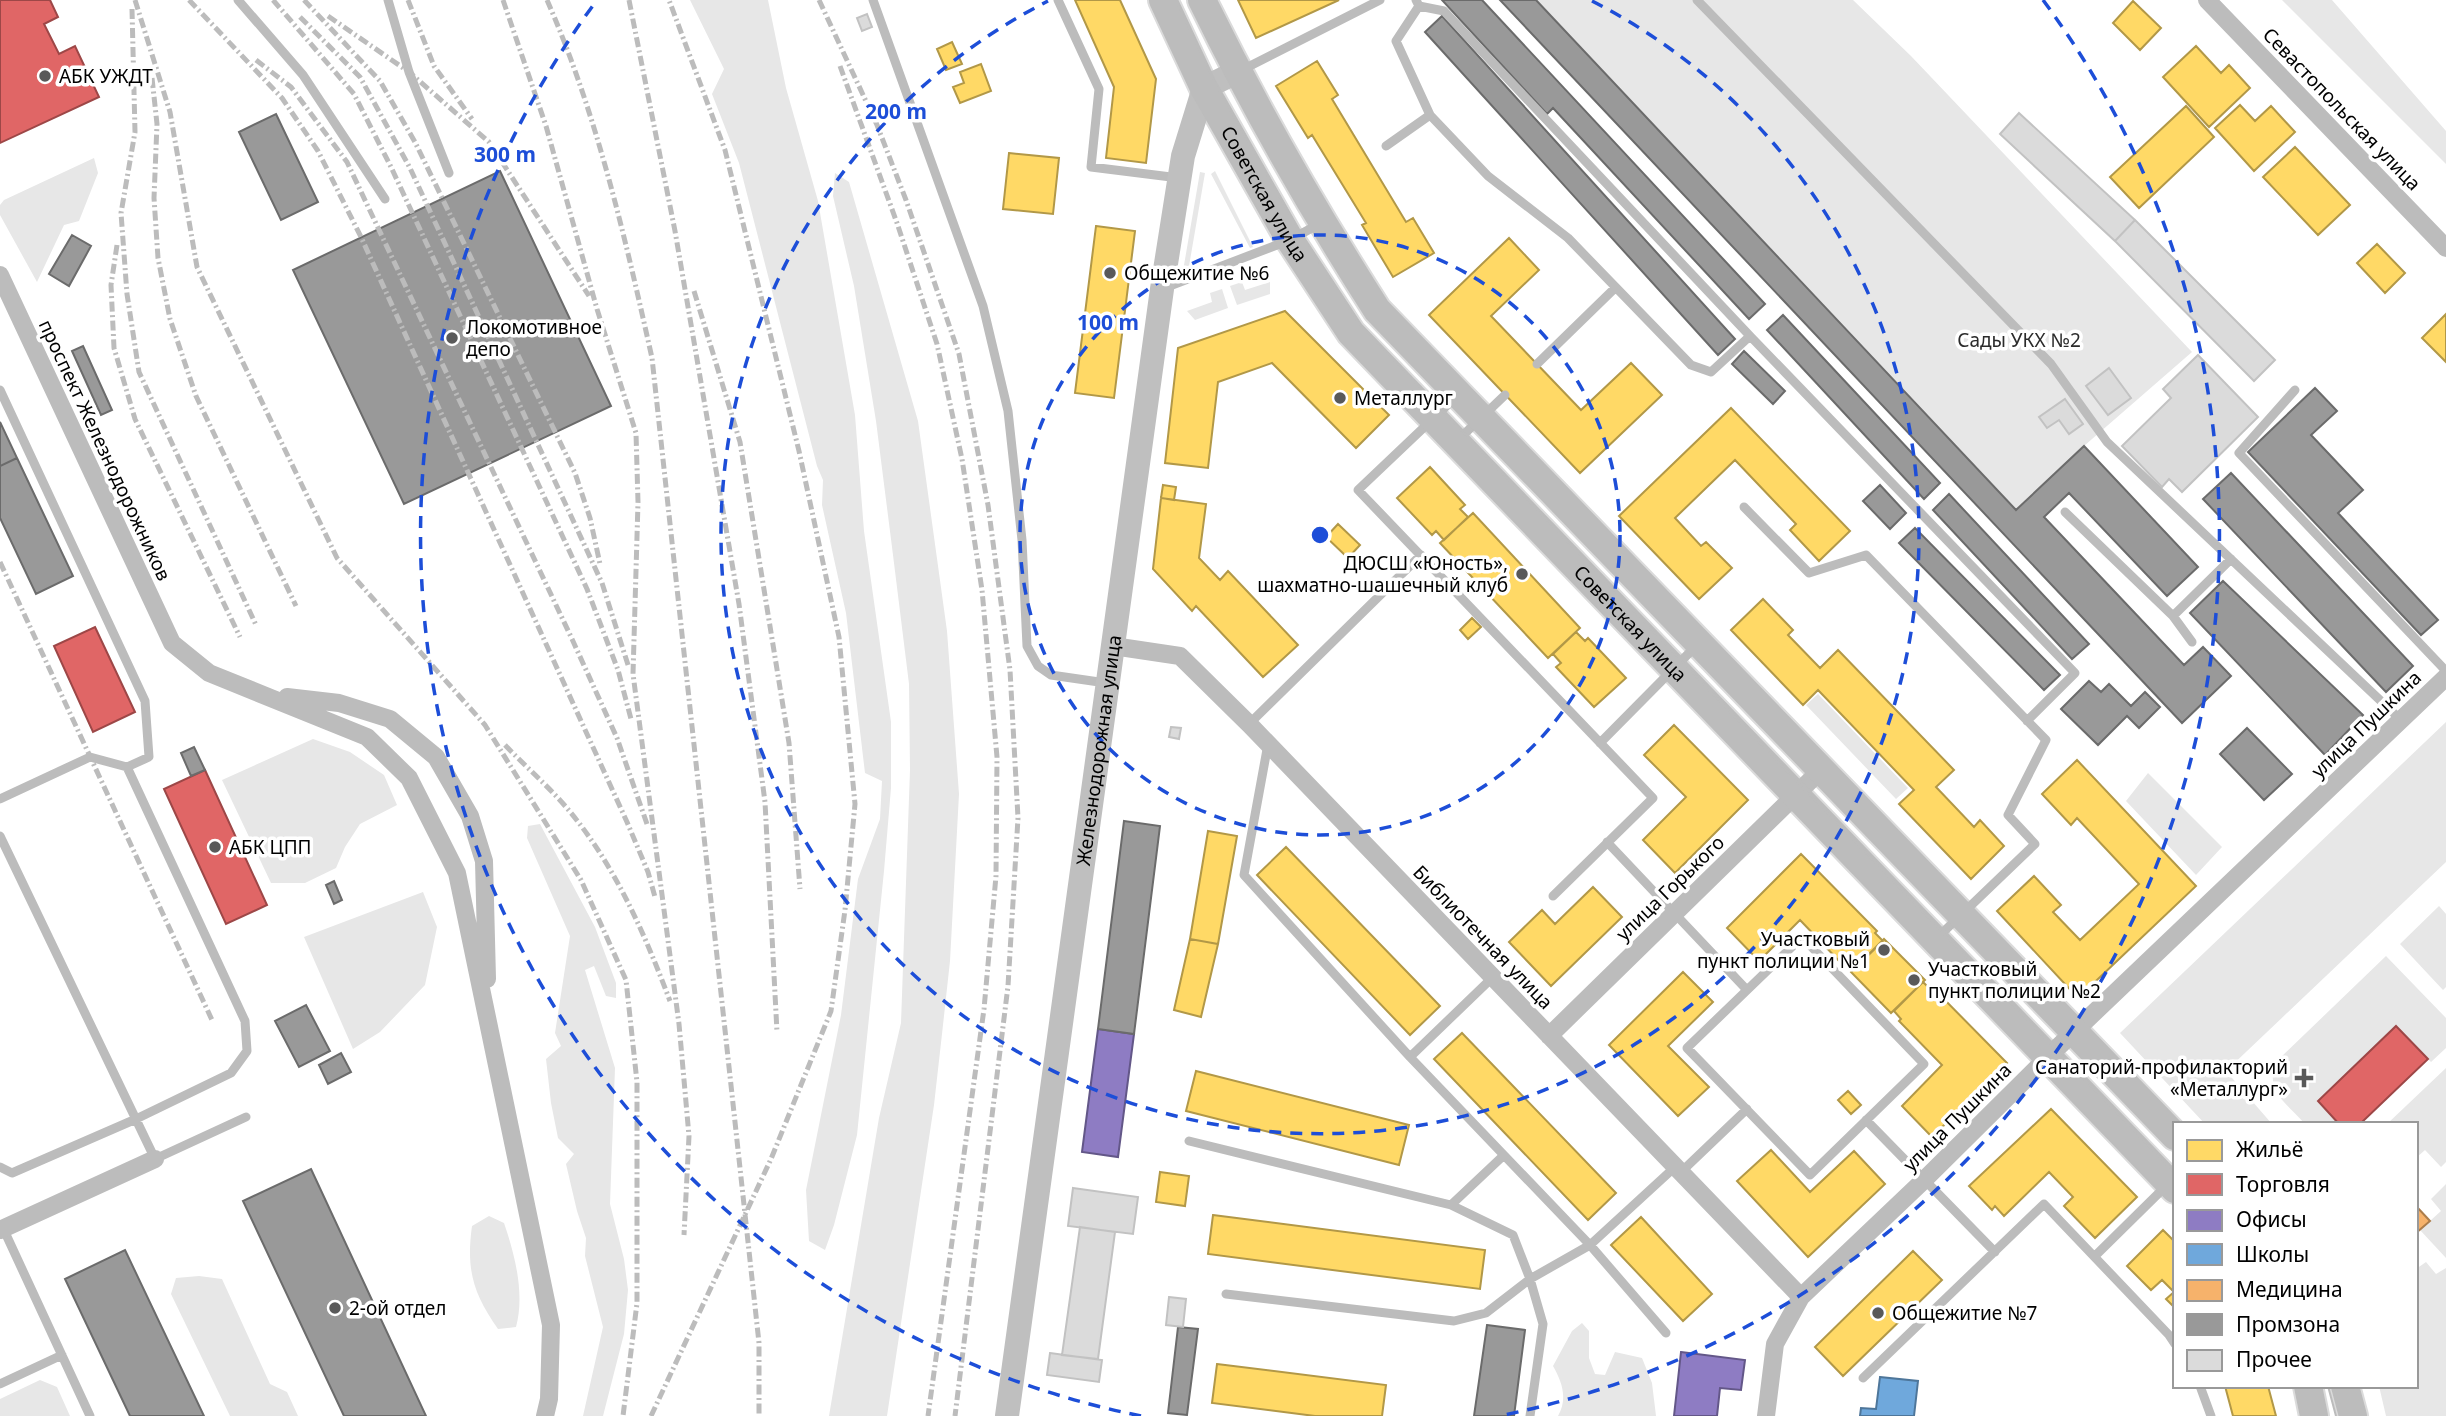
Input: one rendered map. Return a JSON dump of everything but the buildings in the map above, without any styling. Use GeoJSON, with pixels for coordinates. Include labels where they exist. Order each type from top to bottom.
{"type":"FeatureCollection","features":[{"type":"Feature","properties":{"kind":"main road","name":"Советская улица"},"geometry":{"type":"LineString","coordinates":[[1163,0],[1204,88],[1290,240],[1351,334],[2172,1186]]}},
{"type":"Feature","properties":{"kind":"main road","name":"Советская улица"},"geometry":{"type":"LineString","coordinates":[[1202,0],[1237,72],[1321,223],[1377,310],[2173,1134]]}},
{"type":"Feature","properties":{"kind":"main road"},"geometry":{"type":"LineString","coordinates":[[1204,88],[1237,72]]}},
{"type":"Feature","properties":{"kind":"main road","name":"Железнодорожная улица"},"geometry":{"type":"LineString","coordinates":[[1007,1416],[1162,289],[1183,156],[1204,88]]}},
{"type":"Feature","properties":{"kind":"main road"},"geometry":{"type":"LineString","coordinates":[[2308,1388],[2314,1416]]}},
{"type":"Feature","properties":{"kind":"main road"},"geometry":{"type":"LineString","coordinates":[[2345,1388],[2353,1416]]}},
{"type":"Feature","properties":{"kind":"street","name":"Севастопольская улица"},"geometry":{"type":"LineString","coordinates":[[2207,0],[2446,248]]}},
{"type":"Feature","properties":{"kind":"street","name":"проспект Железнодорожников"},"geometry":{"type":"LineString","coordinates":[[0,275],[172,643],[209,674],[266,695]]}},
{"type":"Feature","properties":{"kind":"street","name":"Библиотечная улица"},"geometry":{"type":"LineString","coordinates":[[1113,646],[1180,656],[1249,724],[1801,1297]]}},
{"type":"Feature","properties":{"kind":"street","name":"улица Пушкина"},"geometry":{"type":"LineString","coordinates":[[1766,1416],[1775,1344],[1801,1297],[2075,1030],[2446,677]]}},
{"type":"Feature","properties":{"kind":"street"},"geometry":{"type":"LineString","coordinates":[[266,695],[367,737],[409,778],[457,873],[551,1325],[550,1399],[545,1416]]}},
{"type":"Feature","properties":{"kind":"street"},"geometry":{"type":"LineString","coordinates":[[266,695],[339,702],[390,719],[436,758],[470,816],[484,861],[488,1021]]}},
{"type":"Feature","properties":{"kind":"street","name":"улица Горького"},"geometry":{"type":"LineString","coordinates":[[1549,1036],[1821,770]]}},
{"type":"Feature","properties":{"kind":"street"},"geometry":{"type":"LineString","coordinates":[[2,1229],[155,1158]]}},
{"type":"Feature","properties":{"kind":"lane"},"geometry":{"type":"LineString","coordinates":[[238,0],[303,75],[385,199]]}},
{"type":"Feature","properties":{"kind":"lane"},"geometry":{"type":"LineString","coordinates":[[388,0],[409,72],[449,173]]}},
{"type":"Feature","properties":{"kind":"lane"},"geometry":{"type":"LineString","coordinates":[[873,0],[983,306],[1008,411],[1022,540],[1027,646],[1038,666],[1051,675],[1108,683]]}},
{"type":"Feature","properties":{"kind":"lane"},"geometry":{"type":"LineString","coordinates":[[1058,0],[1098,89],[1091,167],[1180,178]]}},
{"type":"Feature","properties":{"kind":"lane"},"geometry":{"type":"LineString","coordinates":[[1237,72],[1380,0]]}},
{"type":"Feature","properties":{"kind":"lane"},"geometry":{"type":"LineString","coordinates":[[1697,0],[2051,364],[2107,442],[2401,720]]}},
{"type":"Feature","properties":{"kind":"lane"},"geometry":{"type":"LineString","coordinates":[[1750,336],[1711,372],[1691,365],[1567,238],[1488,176],[1430,115],[1396,41],[1418,3],[1444,11],[1750,336],[2075,673],[2027,721]]}},
{"type":"Feature","properties":{"kind":"lane"},"geometry":{"type":"LineString","coordinates":[[1386,146],[1430,115]]}},
{"type":"Feature","properties":{"kind":"lane"},"geometry":{"type":"LineString","coordinates":[[1162,289],[1290,240],[1321,223]]}},
{"type":"Feature","properties":{"kind":"lane"},"geometry":{"type":"LineString","coordinates":[[1537,364],[1615,288]]}},
{"type":"Feature","properties":{"kind":"lane"},"geometry":{"type":"LineString","coordinates":[[0,390],[145,701],[149,757],[127,767],[90,757],[0,799]]}},
{"type":"Feature","properties":{"kind":"lane"},"geometry":{"type":"LineString","coordinates":[[2295,390],[2239,453],[2446,671]]}},
{"type":"Feature","properties":{"kind":"lane"},"geometry":{"type":"LineString","coordinates":[[1458,395],[1358,490],[1653,798],[1553,896]]}},
{"type":"Feature","properties":{"kind":"lane"},"geometry":{"type":"LineString","coordinates":[[1455,443],[1505,395]]}},
{"type":"Feature","properties":{"kind":"lane"},"geometry":{"type":"LineString","coordinates":[[1744,507],[1809,573],[1866,555],[2046,740],[2008,815],[2035,844],[1935,939]]}},
{"type":"Feature","properties":{"kind":"lane"},"geometry":{"type":"LineString","coordinates":[[2065,512],[2173,616],[2192,642]]}},
{"type":"Feature","properties":{"kind":"lane"},"geometry":{"type":"LineString","coordinates":[[1249,724],[1421,555]]}},
{"type":"Feature","properties":{"kind":"lane"},"geometry":{"type":"LineString","coordinates":[[2173,616],[2231,559]]}},
{"type":"Feature","properties":{"kind":"lane"},"geometry":{"type":"LineString","coordinates":[[1600,743],[1698,644]]}},
{"type":"Feature","properties":{"kind":"lane"},"geometry":{"type":"LineString","coordinates":[[1268,744],[1244,875],[1410,1057],[1590,1245],[1666,1333]]}},
{"type":"Feature","properties":{"kind":"lane"},"geometry":{"type":"LineString","coordinates":[[0,1167],[12,1173],[136,1119],[231,1073],[247,1051],[245,1021],[127,767]]}},
{"type":"Feature","properties":{"kind":"lane"},"geometry":{"type":"LineString","coordinates":[[0,836],[155,1158],[246,1117]]}},
{"type":"Feature","properties":{"kind":"lane"},"geometry":{"type":"LineString","coordinates":[[1607,842],[1747,990]]}},
{"type":"Feature","properties":{"kind":"lane"},"geometry":{"type":"LineString","coordinates":[[1802,937],[1924,1064],[1810,1175],[1747,1109],[1688,1048],[1802,937]]}},
{"type":"Feature","properties":{"kind":"lane"},"geometry":{"type":"LineString","coordinates":[[1410,1057],[1492,978]]}},
{"type":"Feature","properties":{"kind":"lane"},"geometry":{"type":"LineString","coordinates":[[1226,1294],[1454,1321],[1486,1313],[1530,1279],[1590,1245],[1747,1109]]}},
{"type":"Feature","properties":{"kind":"lane"},"geometry":{"type":"LineString","coordinates":[[1866,1120],[1995,1252]]}},
{"type":"Feature","properties":{"kind":"lane"},"geometry":{"type":"LineString","coordinates":[[1189,1141],[1451,1205],[1513,1235],[1543,1324],[1530,1416]]}},
{"type":"Feature","properties":{"kind":"lane"},"geometry":{"type":"LineString","coordinates":[[1451,1205],[1503,1156]]}},
{"type":"Feature","properties":{"kind":"lane"},"geometry":{"type":"LineString","coordinates":[[2095,1256],[2172,1186]]}},
{"type":"Feature","properties":{"kind":"lane"},"geometry":{"type":"LineString","coordinates":[[1863,1378],[2044,1204],[2173,1341]]}},
{"type":"Feature","properties":{"kind":"lane"},"geometry":{"type":"LineString","coordinates":[[2,1229],[90,1416]]}},
{"type":"Feature","properties":{"kind":"lane"},"geometry":{"type":"LineString","coordinates":[[0,1384],[62,1356]]}},
{"type":"Feature","properties":{"kind":"lane"},"geometry":{"type":"LineString","coordinates":[[2201,1388],[2211,1416]]}},
{"type":"Feature","properties":{"kind":"green space"},"geometry":{"type":"Polygon","coordinates":[[[690,0],[768,0],[786,88],[818,201],[855,415],[864,531],[891,722],[891,788],[857,1135],[825,1250],[809,1241],[806,1190],[841,1015],[858,879],[880,819],[882,781],[865,773],[846,613],[822,505],[823,480],[817,466],[739,163],[712,94],[724,69],[690,0]]]}},
{"type":"Feature","properties":{"kind":"green space","name":"Сады УКХ №2"},"geometry":{"type":"Polygon","coordinates":[[[1536,0],[1853,0],[1911,56],[2192,352],[2084,446],[2016,510],[1536,0]]]}},
{"type":"Feature","properties":{"kind":"green space"},"geometry":{"type":"Polygon","coordinates":[[[2282,0],[2332,0],[2446,131],[2446,164],[2282,0]]]}},
{"type":"Feature","properties":{"kind":"green space"},"geometry":{"type":"Polygon","coordinates":[[[94,158],[98,173],[79,221],[64,225],[37,282],[0,215],[0,205],[4,200],[94,158]]]}},
{"type":"Feature","properties":{"kind":"green space"},"geometry":{"type":"Polygon","coordinates":[[[1215,171],[1253,247],[1250,248],[1211,174],[1215,171]]]}},
{"type":"Feature","properties":{"kind":"green space"},"geometry":{"type":"Polygon","coordinates":[[[1200,172],[1205,173],[1188,272],[1183,271],[1200,172]]]}},
{"type":"Feature","properties":{"kind":"green space"},"geometry":{"type":"Polygon","coordinates":[[[835,173],[849,182],[918,421],[947,631],[959,794],[950,961],[934,1105],[887,1416],[829,1416],[879,1118],[901,1023],[910,770],[909,684],[892,547],[876,421],[854,286],[833,196],[835,173]]]}},
{"type":"Feature","properties":{"kind":"green space"},"geometry":{"type":"Polygon","coordinates":[[[1242,282],[1245,290],[1270,282],[1270,294],[1237,305],[1230,286],[1242,282]]]}},
{"type":"Feature","properties":{"kind":"green space"},"geometry":{"type":"Polygon","coordinates":[[[1222,289],[1228,308],[1195,320],[1187,311],[1212,302],[1210,293],[1222,289]]]}},
{"type":"Feature","properties":{"kind":"green space"},"geometry":{"type":"Polygon","coordinates":[[[1818,694],[1908,788],[1896,799],[1806,705],[1818,694]]]}},
{"type":"Feature","properties":{"kind":"green space"},"geometry":{"type":"Polygon","coordinates":[[[2446,722],[2446,862],[2226,1071],[2270,1122],[2203,1122],[2120,1033],[2446,722]]]}},
{"type":"Feature","properties":{"kind":"green space"},"geometry":{"type":"Polygon","coordinates":[[[313,739],[350,752],[384,775],[397,805],[360,824],[345,847],[336,868],[305,883],[271,883],[222,780],[313,739]]]}},
{"type":"Feature","properties":{"kind":"green space"},"geometry":{"type":"Polygon","coordinates":[[[2148,773],[2222,847],[2196,875],[2126,801],[2148,773]]]}},
{"type":"Feature","properties":{"kind":"green space"},"geometry":{"type":"Polygon","coordinates":[[[540,824],[595,927],[616,983],[616,998],[606,996],[594,966],[585,970],[615,1068],[610,1204],[624,1259],[628,1290],[624,1334],[603,1416],[583,1416],[603,1327],[585,1256],[586,1238],[566,1164],[574,1154],[558,1138],[551,1103],[546,1059],[561,1046],[555,1033],[570,936],[527,838],[528,826],[540,824]]]}},
{"type":"Feature","properties":{"kind":"green space"},"geometry":{"type":"Polygon","coordinates":[[[423,892],[437,927],[425,985],[380,1032],[353,1049],[304,937],[423,892]]]}},
{"type":"Feature","properties":{"kind":"green space"},"geometry":{"type":"Polygon","coordinates":[[[2439,906],[2446,914],[2446,987],[2443,990],[2400,944],[2439,906]]]}},
{"type":"Feature","properties":{"kind":"green space"},"geometry":{"type":"Polygon","coordinates":[[[2386,956],[2446,1018],[2446,1048],[2431,1062],[2396,1027],[2318,1101],[2337,1122],[2303,1122],[2284,1102],[2278,1095],[2273,1079],[2278,1060],[2386,956]]]}},
{"type":"Feature","properties":{"kind":"green space"},"geometry":{"type":"Polygon","coordinates":[[[2446,1068],[2446,1162],[2441,1167],[2425,1150],[2418,1156],[2418,1122],[2389,1122],[2446,1068]]]}},
{"type":"Feature","properties":{"kind":"green space"},"geometry":{"type":"Polygon","coordinates":[[[2446,1184],[2446,1258],[2420,1230],[2441,1211],[2431,1199],[2446,1184]]]}},
{"type":"Feature","properties":{"kind":"green space"},"geometry":{"type":"Polygon","coordinates":[[[489,1216],[504,1223],[512,1248],[519,1288],[516,1327],[498,1329],[473,1280],[470,1256],[472,1226],[489,1216]]]}},
{"type":"Feature","properties":{"kind":"green space"},"geometry":{"type":"Polygon","coordinates":[[[2426,1262],[2436,1274],[2446,1268],[2446,1416],[2386,1416],[2379,1388],[2418,1388],[2418,1268],[2426,1262]]]}},
{"type":"Feature","properties":{"kind":"green space"},"geometry":{"type":"Polygon","coordinates":[[[199,1276],[222,1279],[270,1384],[287,1392],[298,1416],[230,1416],[171,1294],[176,1278],[199,1276]]]}},
{"type":"Feature","properties":{"kind":"green space"},"geometry":{"type":"Polygon","coordinates":[[[1582,1323],[1589,1331],[1589,1358],[1595,1374],[1605,1375],[1615,1352],[1642,1358],[1652,1383],[1656,1416],[1558,1416],[1563,1403],[1563,1390],[1553,1366],[1572,1331],[1582,1323]]]}},
{"type":"Feature","properties":{"kind":"green space"},"geometry":{"type":"Polygon","coordinates":[[[40,1380],[57,1387],[70,1416],[0,1416],[0,1399],[40,1380]]]}},
{"type":"Feature","properties":{"kind":"tram line"},"geometry":{"type":"LineString","coordinates":[[1176,0],[1215,83],[1301,234],[1359,323],[2173,1171]]}},
{"type":"Feature","properties":{"kind":"tram line"},"geometry":{"type":"LineString","coordinates":[[2329,1388],[2336,1416]]}},
{"type":"Feature","properties":{"kind":"railway"},"geometry":{"type":"LineString","coordinates":[[135,0],[170,112],[197,267],[337,558],[485,725],[581,880],[626,980],[637,1082],[637,1303],[623,1416]]}},
{"type":"Feature","properties":{"kind":"railway"},"geometry":{"type":"LineString","coordinates":[[189,0],[282,98],[318,151],[361,237],[627,822],[648,872],[655,897]]}},
{"type":"Feature","properties":{"kind":"railway"},"geometry":{"type":"LineString","coordinates":[[273,0],[354,94],[391,167],[587,589],[618,670],[631,719]]}},
{"type":"Feature","properties":{"kind":"railway"},"geometry":{"type":"LineString","coordinates":[[304,0],[380,81],[415,142],[575,473],[590,518],[600,564]]}},
{"type":"Feature","properties":{"kind":"railway"},"geometry":{"type":"LineString","coordinates":[[408,0],[434,66],[472,119]]}},
{"type":"Feature","properties":{"kind":"railway"},"geometry":{"type":"LineString","coordinates":[[503,0],[546,126],[597,309],[636,433],[638,502],[633,674],[679,1024],[689,1136],[684,1235]]}},
{"type":"Feature","properties":{"kind":"railway"},"geometry":{"type":"LineString","coordinates":[[547,0],[565,43],[595,131],[652,358],[759,1343],[759,1416]]}},
{"type":"Feature","properties":{"kind":"railway"},"geometry":{"type":"LineString","coordinates":[[629,0],[675,231],[739,604],[765,802],[777,1032]]}},
{"type":"Feature","properties":{"kind":"railway"},"geometry":{"type":"LineString","coordinates":[[651,1416],[771,1159],[831,1011],[845,910],[855,804],[839,637],[799,451],[725,150],[669,0]]}},
{"type":"Feature","properties":{"kind":"railway"},"geometry":{"type":"LineString","coordinates":[[819,0],[877,125],[959,354],[988,505],[1010,670],[1018,818],[1008,986],[955,1416]]}},
{"type":"Feature","properties":{"kind":"railway"},"geometry":{"type":"LineString","coordinates":[[132,9],[135,132],[121,213],[127,294],[139,372],[256,625]]}},
{"type":"Feature","properties":{"kind":"railway"},"geometry":{"type":"LineString","coordinates":[[328,16],[409,72],[489,142],[589,296]]}},
{"type":"Feature","properties":{"kind":"railway"},"geometry":{"type":"LineString","coordinates":[[300,17],[360,77],[410,168],[602,583],[629,668]]}},
{"type":"Feature","properties":{"kind":"railway"},"geometry":{"type":"LineString","coordinates":[[256,60],[291,87],[347,162],[617,738],[647,824]]}},
{"type":"Feature","properties":{"kind":"railway"},"geometry":{"type":"LineString","coordinates":[[840,66],[937,344],[962,459],[982,590],[997,757],[996,876],[984,1009],[928,1416]]}},
{"type":"Feature","properties":{"kind":"railway"},"geometry":{"type":"LineString","coordinates":[[152,78],[157,124],[154,198],[158,258],[170,319],[196,396],[296,606]]}},
{"type":"Feature","properties":{"kind":"railway"},"geometry":{"type":"LineString","coordinates":[[117,245],[111,285],[114,348],[135,419],[240,637]]}},
{"type":"Feature","properties":{"kind":"railway"},"geometry":{"type":"LineString","coordinates":[[694,291],[740,442],[789,743],[800,889]]}},
{"type":"Feature","properties":{"kind":"railway"},"geometry":{"type":"LineString","coordinates":[[0,562],[212,1020]]}},
{"type":"Feature","properties":{"kind":"railway"},"geometry":{"type":"LineString","coordinates":[[505,745],[566,807],[599,851],[650,949],[670,1001]]}},
{"type":"Feature","properties":{"kind":"place","name":"АБК УЖДТ"},"geometry":{"type":"Point","coordinates":[45,76]}},
{"type":"Feature","properties":{"kind":"place","name":"Общежитие №6"},"geometry":{"type":"Point","coordinates":[1110,273]}},
{"type":"Feature","properties":{"kind":"place","name":"Локомотивное депо"},"geometry":{"type":"Point","coordinates":[452,338]}},
{"type":"Feature","properties":{"kind":"place","name":"Металлург"},"geometry":{"type":"Point","coordinates":[1340,398]}},
{"type":"Feature","properties":{"kind":"place","name":"ДЮСШ «Юность», шахматно-шашечный клуб"},"geometry":{"type":"Point","coordinates":[1522,574]}},
{"type":"Feature","properties":{"kind":"place","name":"АБК ЦПП"},"geometry":{"type":"Point","coordinates":[215,847]}},
{"type":"Feature","properties":{"kind":"place","name":"Участковый пункт полиции №1"},"geometry":{"type":"Point","coordinates":[1884,950]}},
{"type":"Feature","properties":{"kind":"place","name":"Участковый пункт полиции №2"},"geometry":{"type":"Point","coordinates":[1914,980]}},
{"type":"Feature","properties":{"kind":"place","name":"Санаторий-профилакторий «Металлург»"},"geometry":{"type":"Point","coordinates":[2304,1078]}},
{"type":"Feature","properties":{"kind":"place","name":"2-ой отдел"},"geometry":{"type":"Point","coordinates":[335,1308]}},
{"type":"Feature","properties":{"kind":"place","name":"Общежитие №7"},"geometry":{"type":"Point","coordinates":[1878,1313]}}]}
